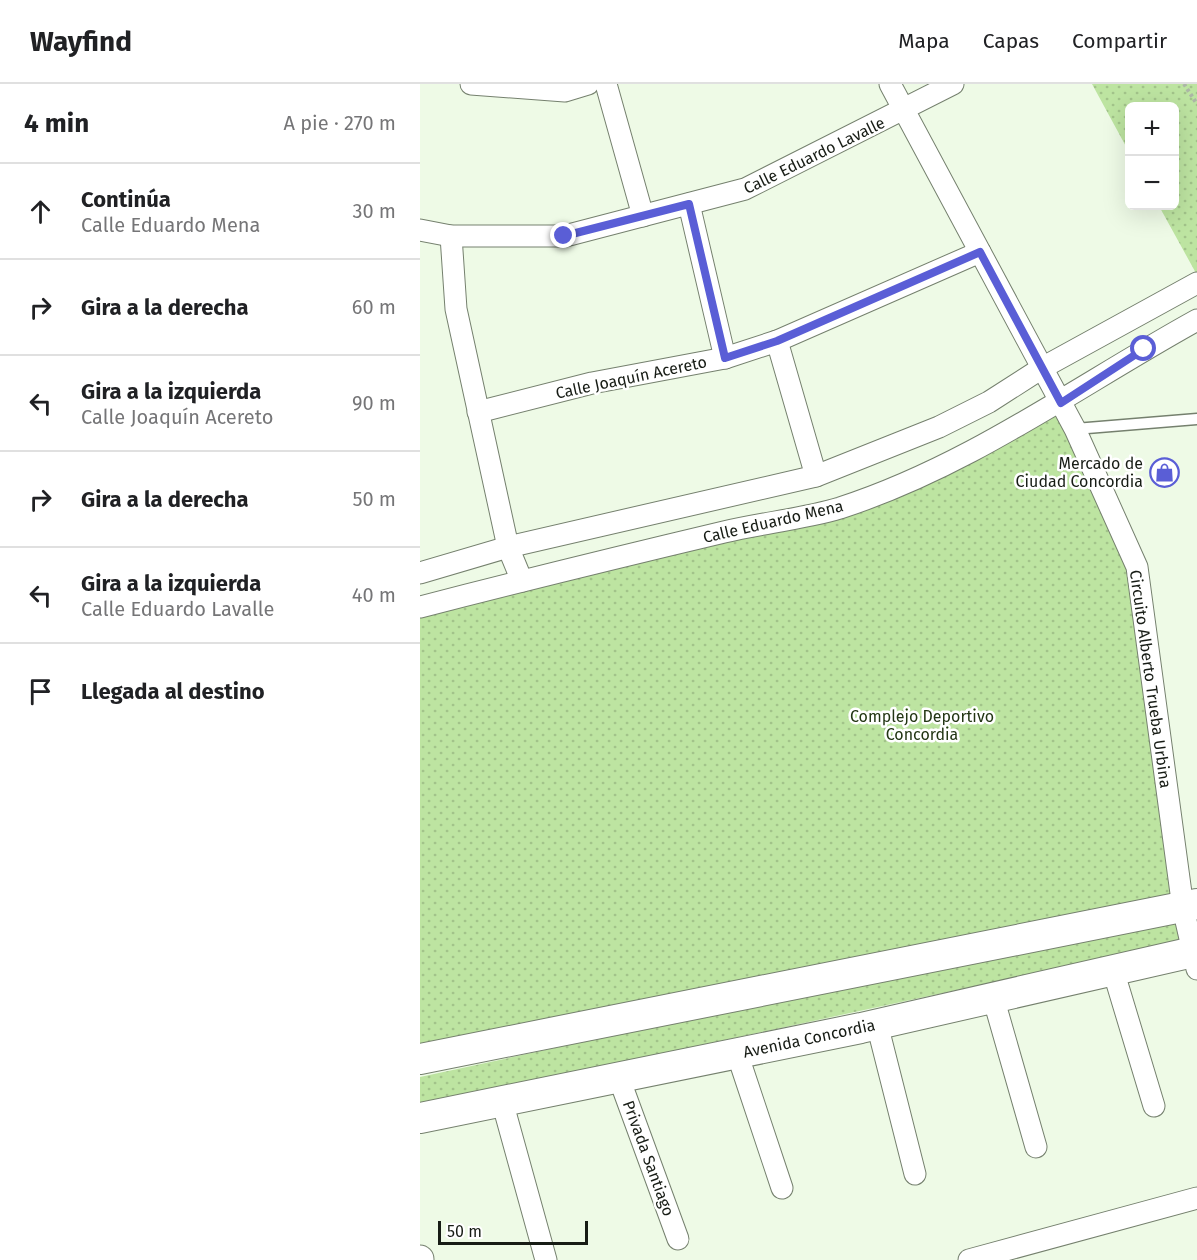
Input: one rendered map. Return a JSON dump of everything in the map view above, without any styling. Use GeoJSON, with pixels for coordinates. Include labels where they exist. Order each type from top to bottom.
{"type":"FeatureCollection","features":[{"type":"Feature","properties":{"kind":"main road"},"geometry":{"type":"LineString","coordinates":[[420,1059],[1190,906]]}},
{"type":"Feature","properties":{"kind":"main road","name":"Avenida Concordia"},"geometry":{"type":"LineString","coordinates":[[420,1118],[877,1024],[1113,970],[1195,957]]}},
{"type":"Feature","properties":{"kind":"street"},"geometry":{"type":"LineString","coordinates":[[471,84],[565,91],[588,84]]}},
{"type":"Feature","properties":{"kind":"street"},"geometry":{"type":"LineString","coordinates":[[606,84],[643,216]]}},
{"type":"Feature","properties":{"kind":"street","name":"Circuito Alberto Trueba Urbina"},"geometry":{"type":"LineString","coordinates":[[890,84],[1075,429],[1137,567],[1190,906],[1195,957]]}},
{"type":"Feature","properties":{"kind":"street","name":"Calle Eduardo Lavalle"},"geometry":{"type":"LineString","coordinates":[[420,230],[451,236],[564,236],[745,189],[904,111],[953,84]]}},
{"type":"Feature","properties":{"kind":"street"},"geometry":{"type":"LineString","coordinates":[[689,204],[725,358]]}},
{"type":"Feature","properties":{"kind":"street"},"geometry":{"type":"LineString","coordinates":[[451,236],[456,309],[508,548],[522,580]]}},
{"type":"Feature","properties":{"kind":"street","name":"Calle Joaquín Acereto"},"geometry":{"type":"LineString","coordinates":[[478,412],[592,383],[725,358],[777,341],[980,252]]}},
{"type":"Feature","properties":{"kind":"street","name":"Calle Eduardo Mena"},"geometry":{"type":"LineString","coordinates":[[420,573],[508,548],[816,476],[939,427],[989,402],[1042,368],[1197,283]]}},
{"type":"Feature","properties":{"kind":"street","name":"Calle Eduardo Mena"},"geometry":{"type":"LineString","coordinates":[[420,607],[522,580],[741,528],[839,508],[944,465],[1061,403],[1144,349],[1197,320]]}},
{"type":"Feature","properties":{"kind":"street"},"geometry":{"type":"LineString","coordinates":[[777,341],[816,476]]}},
{"type":"Feature","properties":{"kind":"street"},"geometry":{"type":"LineString","coordinates":[[1113,970],[1154,1106]]}},
{"type":"Feature","properties":{"kind":"street"},"geometry":{"type":"LineString","coordinates":[[993,998],[1036,1147]]}},
{"type":"Feature","properties":{"kind":"street"},"geometry":{"type":"LineString","coordinates":[[877,1024],[915,1174]]}},
{"type":"Feature","properties":{"kind":"street"},"geometry":{"type":"LineString","coordinates":[[737,1053],[782,1188]]}},
{"type":"Feature","properties":{"kind":"street","name":"Privada Santiago"},"geometry":{"type":"LineString","coordinates":[[619,1078],[678,1239]]}},
{"type":"Feature","properties":{"kind":"street"},"geometry":{"type":"LineString","coordinates":[[502,1101],[546,1260]]}},
{"type":"Feature","properties":{"kind":"street"},"geometry":{"type":"LineString","coordinates":[[969,1260],[1000,1256],[1197,1198]]}},
{"type":"Feature","properties":{"kind":"lane"},"geometry":{"type":"LineString","coordinates":[[1075,429],[1197,420]]}},
{"type":"Feature","properties":{"kind":"path"},"geometry":{"type":"LineString","coordinates":[[1184,84],[1197,104]]}},
{"type":"Feature","properties":{"kind":"green space"},"geometry":{"type":"Polygon","coordinates":[[[1092,84],[1197,84],[1197,275],[1161,210],[1179,210],[1179,102],[1125,102],[1125,145],[1092,84]]]}},
{"type":"Feature","properties":{"kind":"green space","name":"Complejo Deportivo Concordia"},"geometry":{"type":"Polygon","coordinates":[[[1061,403],[1137,567],[1183,908],[420,1067],[420,607],[839,508],[1061,403]]]}},
{"type":"Feature","properties":{"kind":"green space"},"geometry":{"type":"Polygon","coordinates":[[[1197,910],[1197,938],[420,1106],[420,1077],[1197,910]]]}},
{"type":"Feature","properties":{"kind":"place","name":"Mercado de Ciudad Concordia"},"geometry":{"type":"Point","coordinates":[1164,472]}},
{"type":"Feature","properties":{"kind":"route"},"geometry":{"type":"LineString","coordinates":[[564,236],[689,204],[725,358],[777,341],[980,252],[1061,403],[1144,349]]}}]}
